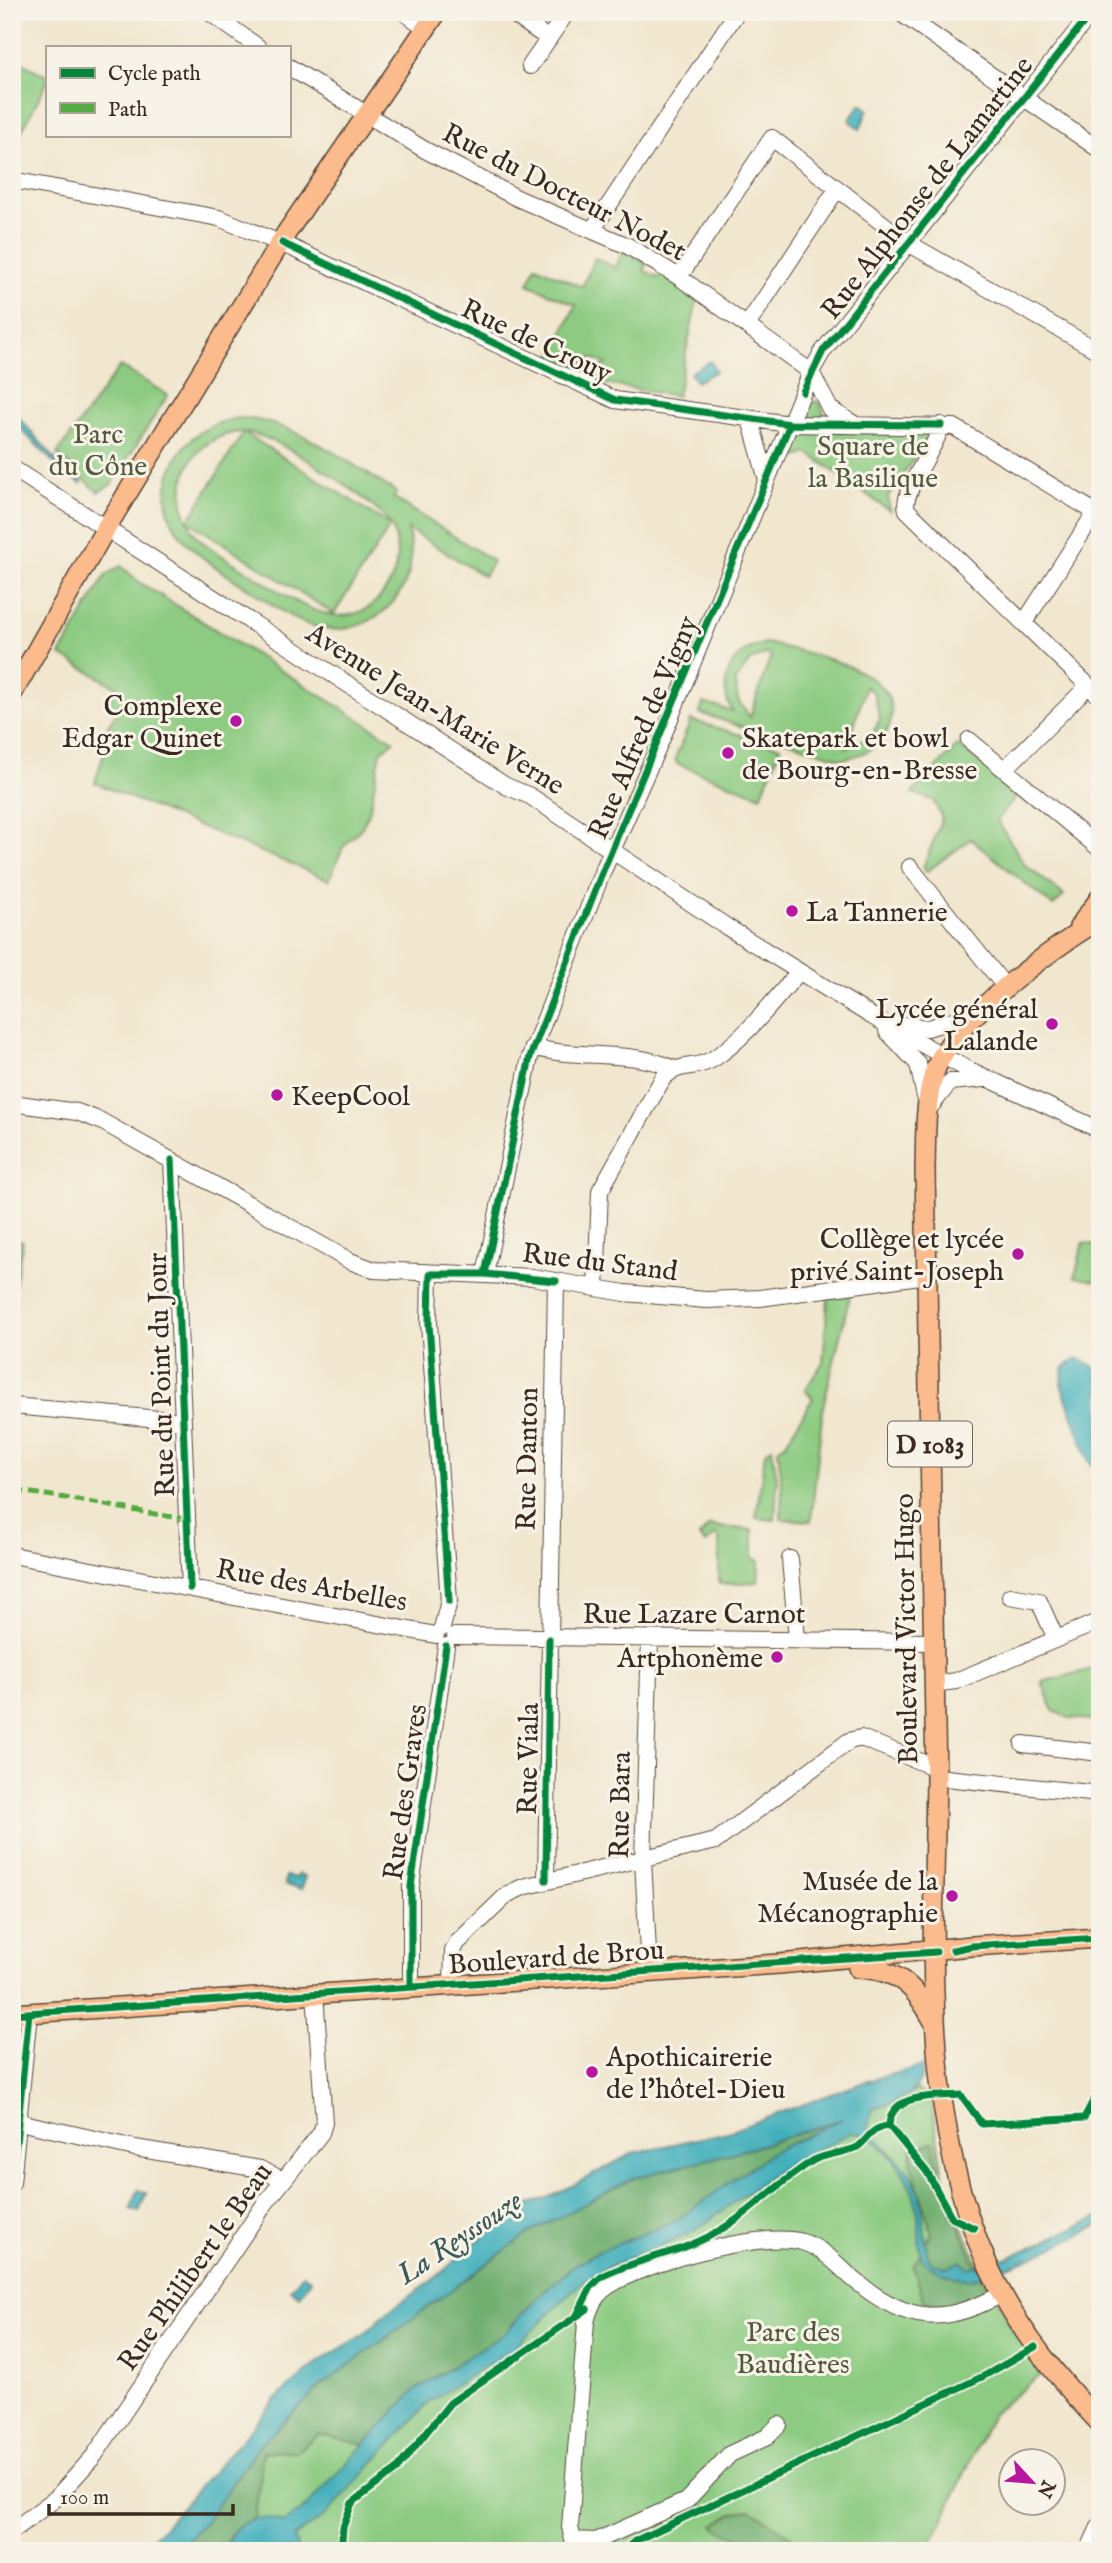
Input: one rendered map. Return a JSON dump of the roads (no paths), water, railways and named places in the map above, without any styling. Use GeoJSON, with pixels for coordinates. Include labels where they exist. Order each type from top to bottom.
{"type":"FeatureCollection","features":[{"type":"Feature","properties":{"kind":"main road"},"geometry":{"type":"LineString","coordinates":[[12,694],[106,528],[282,243],[431,20]]}},
{"type":"Feature","properties":{"kind":"main road","name":"D 1083"},"geometry":{"type":"LineString","coordinates":[[941,1056],[980,1011],[1069,938],[1089,917],[1100,898]]}},
{"type":"Feature","properties":{"kind":"main road","name":"D 1083"},"geometry":{"type":"LineString","coordinates":[[1069,938],[1100,919]]}},
{"type":"Feature","properties":{"kind":"main road","name":"Boulevard Victor Hugo"},"geometry":{"type":"LineString","coordinates":[[936,1952],[927,1111],[931,1083],[941,1056]]}},
{"type":"Feature","properties":{"kind":"main road","name":"Boulevard de Brou"},"geometry":{"type":"LineString","coordinates":[[21,2014],[779,1964],[936,1952],[972,1946],[1100,1938]]}},
{"type":"Feature","properties":{"kind":"main road","name":"D 1083"},"geometry":{"type":"LineString","coordinates":[[936,1952],[938,2060],[942,2102],[954,2163],[974,2228],[1002,2294],[1049,2366],[1100,2423]]}},
{"type":"Feature","properties":{"kind":"main road"},"geometry":{"type":"LineString","coordinates":[[779,1964],[888,1972],[916,1993],[937,2028]]}},
{"type":"Feature","properties":{"kind":"street"},"geometry":{"type":"LineString","coordinates":[[209,12],[257,46]]}},
{"type":"Feature","properties":{"kind":"street"},"geometry":{"type":"LineString","coordinates":[[404,12],[431,20]]}},
{"type":"Feature","properties":{"kind":"street"},"geometry":{"type":"LineString","coordinates":[[510,12],[549,39]]}},
{"type":"Feature","properties":{"kind":"street"},"geometry":{"type":"LineString","coordinates":[[530,66],[567,12]]}},
{"type":"Feature","properties":{"kind":"street"},"geometry":{"type":"LineString","coordinates":[[593,229],[737,12]]}},
{"type":"Feature","properties":{"kind":"street"},"geometry":{"type":"LineString","coordinates":[[899,12],[1100,150]]}},
{"type":"Feature","properties":{"kind":"street","name":"Rue Alphonse de Lamartine"},"geometry":{"type":"LineString","coordinates":[[790,424],[811,372],[823,351],[1091,12]]}},
{"type":"Feature","properties":{"kind":"street","name":"Rue du Docteur Nodet"},"geometry":{"type":"LineString","coordinates":[[290,68],[365,117],[517,198],[628,246],[748,324],[811,372]]}},
{"type":"Feature","properties":{"kind":"street"},"geometry":{"type":"LineString","coordinates":[[679,277],[772,138],[908,243],[1100,352]]}},
{"type":"Feature","properties":{"kind":"street","name":"Rue de Crouy"},"geometry":{"type":"LineString","coordinates":[[12,180],[219,218],[282,243],[615,400],[790,424],[941,425]]}},
{"type":"Feature","properties":{"kind":"street"},"geometry":{"type":"LineString","coordinates":[[748,324],[837,189]]}},
{"type":"Feature","properties":{"kind":"street"},"geometry":{"type":"LineString","coordinates":[[811,372],[830,409],[856,425]]}},
{"type":"Feature","properties":{"kind":"street"},"geometry":{"type":"LineString","coordinates":[[750,419],[767,480]]}},
{"type":"Feature","properties":{"kind":"street","name":"Rue Alfred de Vigny"},"geometry":{"type":"LineString","coordinates":[[485,1274],[521,1090],[533,1047],[790,424]]}},
{"type":"Feature","properties":{"kind":"street"},"geometry":{"type":"LineString","coordinates":[[1012,762],[1094,692],[910,514],[905,505],[908,493],[939,440],[941,425],[954,426],[1098,510],[1024,623]]}},
{"type":"Feature","properties":{"kind":"street","name":"Avenue Jean-Marie Verne"},"geometry":{"type":"LineString","coordinates":[[12,468],[506,786],[530,796],[799,972],[941,1056],[1100,1130]]}},
{"type":"Feature","properties":{"kind":"street"},"geometry":{"type":"LineString","coordinates":[[969,740],[1100,849]]}},
{"type":"Feature","properties":{"kind":"street"},"geometry":{"type":"LineString","coordinates":[[910,867],[1007,989]]}},
{"type":"Feature","properties":{"kind":"street"},"geometry":{"type":"LineString","coordinates":[[533,1047],[558,1053],[654,1060],[673,1068],[703,1064],[722,1053],[799,972]]}},
{"type":"Feature","properties":{"kind":"street"},"geometry":{"type":"LineString","coordinates":[[873,1017],[904,1027],[928,1028],[980,1011]]}},
{"type":"Feature","properties":{"kind":"street"},"geometry":{"type":"LineString","coordinates":[[873,1017],[918,1064],[927,1111]]}},
{"type":"Feature","properties":{"kind":"street"},"geometry":{"type":"LineString","coordinates":[[596,1288],[600,1191],[622,1147],[673,1068]]}},
{"type":"Feature","properties":{"kind":"street"},"geometry":{"type":"LineString","coordinates":[[927,1111],[950,1083],[962,1079],[990,1080]]}},
{"type":"Feature","properties":{"kind":"street","name":"Rue du Stand"},"geometry":{"type":"LineString","coordinates":[[12,1103],[77,1112],[101,1121],[362,1267],[386,1272],[485,1274],[706,1300],[746,1298],[927,1275]]}},
{"type":"Feature","properties":{"kind":"street","name":"Rue du Point du Jour"},"geometry":{"type":"LineString","coordinates":[[172,1160],[190,1588]]}},
{"type":"Feature","properties":{"kind":"street","name":"Rue des Graves"},"geometry":{"type":"LineString","coordinates":[[411,1987],[411,1885],[449,1601],[429,1324],[430,1274]]}},
{"type":"Feature","properties":{"kind":"street","name":"Rue Danton"},"geometry":{"type":"LineString","coordinates":[[549,1639],[556,1281]]}},
{"type":"Feature","properties":{"kind":"street"},"geometry":{"type":"LineString","coordinates":[[12,1406],[183,1421]]}},
{"type":"Feature","properties":{"kind":"street","name":"Rue des Arbelles"},"geometry":{"type":"LineString","coordinates":[[12,1555],[445,1636]]}},
{"type":"Feature","properties":{"kind":"street"},"geometry":{"type":"LineString","coordinates":[[790,1559],[797,1639]]}},
{"type":"Feature","properties":{"kind":"street"},"geometry":{"type":"LineString","coordinates":[[1010,1596],[1039,1601],[1056,1639]]}},
{"type":"Feature","properties":{"kind":"street"},"geometry":{"type":"LineString","coordinates":[[933,1684],[956,1681],[1100,1621]]}},
{"type":"Feature","properties":{"kind":"street","name":"Rue Lazare Carnot"},"geometry":{"type":"LineString","coordinates":[[445,1636],[933,1642]]}},
{"type":"Feature","properties":{"kind":"street","name":"Rue Viala"},"geometry":{"type":"LineString","coordinates":[[546,1880],[549,1639]]}},
{"type":"Feature","properties":{"kind":"street","name":"Rue Bara"},"geometry":{"type":"LineString","coordinates":[[649,1971],[643,1860],[650,1639]]}},
{"type":"Feature","properties":{"kind":"street"},"geometry":{"type":"LineString","coordinates":[[452,1984],[453,1951],[470,1928],[508,1894],[546,1880],[701,1847],[729,1834],[849,1741],[861,1738],[936,1773],[1100,1794]]}},
{"type":"Feature","properties":{"kind":"street"},"geometry":{"type":"LineString","coordinates":[[1023,1744],[1100,1753]]}},
{"type":"Feature","properties":{"kind":"street","name":"Rue Philibert le Beau"},"geometry":{"type":"LineString","coordinates":[[12,2531],[55,2499],[94,2456],[283,2180],[301,2161],[323,2128],[315,1993]]}},
{"type":"Feature","properties":{"kind":"street"},"geometry":{"type":"LineString","coordinates":[[12,2183],[19,2122],[21,2014]]}},
{"type":"Feature","properties":{"kind":"street"},"geometry":{"type":"LineString","coordinates":[[19,2122],[135,2148],[260,2169],[283,2180]]}},
{"type":"Feature","properties":{"kind":"street"},"geometry":{"type":"LineString","coordinates":[[779,2425],[767,2437],[730,2454],[686,2501],[596,2541],[573,2540],[570,2527],[586,2322],[595,2298],[618,2280],[657,2264],[723,2246],[775,2239],[800,2241],[820,2249],[856,2282],[894,2306],[919,2317],[945,2317],[971,2311],[1002,2294]]}},
{"type":"Feature","properties":{"kind":"street"},"geometry":{"type":"LineString","coordinates":[[1088,2551],[1100,2525]]}},
{"type":"Feature","properties":{"kind":"water"},"geometry":{"type":"Polygon","coordinates":[[[861,104],[868,109],[860,129],[849,120],[861,104]]]}},
{"type":"Feature","properties":{"kind":"water"},"geometry":{"type":"Polygon","coordinates":[[[710,361],[716,371],[696,382],[690,373],[710,361]]]}},
{"type":"Feature","properties":{"kind":"water"},"geometry":{"type":"Polygon","coordinates":[[[12,410],[64,469],[82,481],[81,484],[62,471],[12,420],[12,410]]]}},
{"type":"Feature","properties":{"kind":"water"},"geometry":{"type":"Polygon","coordinates":[[[1078,1358],[1094,1367],[1100,1375],[1100,1467],[1097,1469],[1089,1462],[1061,1384],[1064,1367],[1078,1358]]]}},
{"type":"Feature","properties":{"kind":"water"},"geometry":{"type":"Polygon","coordinates":[[[298,1874],[305,1876],[302,1889],[285,1885],[286,1876],[297,1878],[298,1874]]]}},
{"type":"Feature","properties":{"kind":"water"},"geometry":{"type":"Polygon","coordinates":[[[922,2066],[922,2075],[914,2090],[891,2103],[873,2109],[868,2126],[914,2181],[921,2202],[928,2257],[933,2264],[947,2268],[960,2261],[968,2268],[1010,2257],[1100,2216],[1100,2224],[1004,2269],[971,2279],[953,2276],[930,2265],[921,2256],[916,2203],[900,2168],[875,2141],[861,2134],[850,2133],[781,2168],[693,2232],[608,2267],[583,2281],[515,2347],[428,2403],[327,2514],[294,2537],[298,2551],[182,2551],[226,2545],[235,2529],[249,2520],[265,2518],[283,2523],[303,2510],[414,2391],[505,2333],[539,2296],[576,2264],[598,2252],[677,2220],[772,2152],[842,2119],[752,2148],[634,2178],[527,2234],[322,2385],[257,2448],[207,2519],[178,2551],[136,2551],[162,2529],[283,2392],[320,2361],[363,2335],[390,2310],[432,2281],[491,2229],[528,2205],[559,2193],[633,2153],[728,2132],[864,2082],[922,2066]]]}},
{"type":"Feature","properties":{"kind":"water"},"geometry":{"type":"Polygon","coordinates":[[[138,2190],[146,2193],[139,2212],[130,2209],[138,2190]]]}},
{"type":"Feature","properties":{"kind":"water"},"geometry":{"type":"Polygon","coordinates":[[[303,2274],[311,2280],[299,2296],[291,2289],[303,2274]]]}},
{"type":"Feature","properties":{"kind":"place","name":"Complexe Edgar Quinet"},"geometry":{"type":"Point","coordinates":[236,721]}},
{"type":"Feature","properties":{"kind":"place","name":"Skatepark et bowl de Bourg-en-Bresse"},"geometry":{"type":"Point","coordinates":[728,753]}},
{"type":"Feature","properties":{"kind":"place","name":"La Tannerie"},"geometry":{"type":"Point","coordinates":[792,911]}},
{"type":"Feature","properties":{"kind":"place","name":"Lycée général Lalande"},"geometry":{"type":"Point","coordinates":[1052,1024]}},
{"type":"Feature","properties":{"kind":"place","name":"KeepCool"},"geometry":{"type":"Point","coordinates":[277,1095]}},
{"type":"Feature","properties":{"kind":"place","name":"Collège et lycée privé Saint-Joseph"},"geometry":{"type":"Point","coordinates":[1018,1254]}},
{"type":"Feature","properties":{"kind":"place","name":"Artphonème"},"geometry":{"type":"Point","coordinates":[777,1657]}},
{"type":"Feature","properties":{"kind":"place","name":"Musée de la Mécanographie"},"geometry":{"type":"Point","coordinates":[952,1896]}},
{"type":"Feature","properties":{"kind":"place","name":"Apothicairerie de l'hôtel-Dieu"},"geometry":{"type":"Point","coordinates":[592,2072]}},
{"type":"Feature","properties":{"kind":"park label","name":"Parc du Cône"},"geometry":{"type":"Point","coordinates":[98,449]}},
{"type":"Feature","properties":{"kind":"park label","name":"Square de la Basilique"},"geometry":{"type":"Point","coordinates":[873,461]}},
{"type":"Feature","properties":{"kind":"park label","name":"Parc des Baudières"},"geometry":{"type":"Point","coordinates":[793,2347]}},
{"type":"Feature","properties":{"kind":"water label","name":"La Reyssouze"},"geometry":{"type":"Point","coordinates":[459,2237]}}]}
